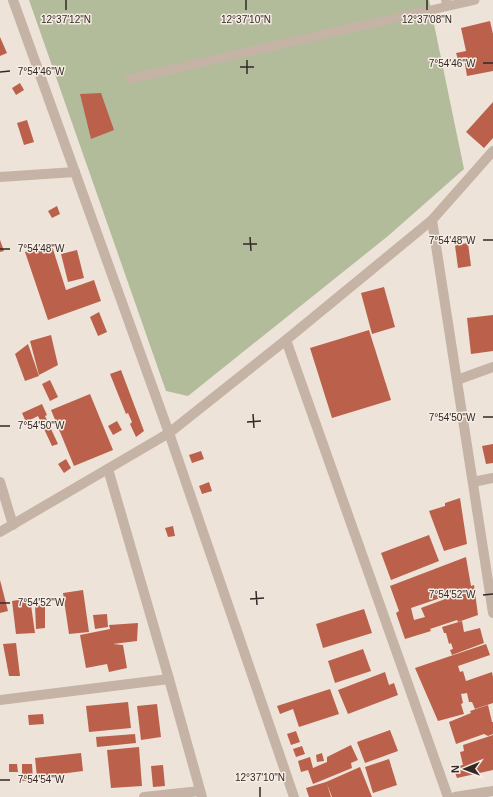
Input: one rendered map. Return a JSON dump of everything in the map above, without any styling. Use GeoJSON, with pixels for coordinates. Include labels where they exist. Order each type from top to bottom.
{"type":"FeatureCollection","features":[{"type":"Feature","properties":{"kind":"street"},"geometry":{"type":"LineString","coordinates":[[14,0],[169,433],[294,797]]}},
{"type":"Feature","properties":{"kind":"street"},"geometry":{"type":"LineString","coordinates":[[0,532],[169,433],[286,340],[432,220],[493,151]]}},
{"type":"Feature","properties":{"kind":"street"},"geometry":{"type":"LineString","coordinates":[[0,177],[75,172]]}},
{"type":"Feature","properties":{"kind":"street"},"geometry":{"type":"LineString","coordinates":[[432,220],[493,613]]}},
{"type":"Feature","properties":{"kind":"street"},"geometry":{"type":"LineString","coordinates":[[286,340],[448,797]]}},
{"type":"Feature","properties":{"kind":"street"},"geometry":{"type":"LineString","coordinates":[[457,380],[493,367]]}},
{"type":"Feature","properties":{"kind":"street"},"geometry":{"type":"LineString","coordinates":[[108,469],[201,794],[144,797]]}},
{"type":"Feature","properties":{"kind":"street"},"geometry":{"type":"LineString","coordinates":[[472,482],[493,478]]}},
{"type":"Feature","properties":{"kind":"street"},"geometry":{"type":"LineString","coordinates":[[0,482],[13,525]]}},
{"type":"Feature","properties":{"kind":"street"},"geometry":{"type":"LineString","coordinates":[[0,700],[169,679]]}},
{"type":"Feature","properties":{"kind":"street"},"geometry":{"type":"LineString","coordinates":[[455,797],[493,791]]}},
{"type":"Feature","properties":{"kind":"lane"},"geometry":{"type":"LineString","coordinates":[[128,79],[447,3],[475,0]]}},
{"type":"Feature","properties":{"kind":"green space"},"geometry":{"type":"Polygon","coordinates":[[[29,0],[429,0],[464,169],[388,236],[188,396],[166,391],[29,0]]]}},
{"type":"Feature","properties":{"kind":"building"},"geometry":{"type":"Polygon","coordinates":[[[490,21],[493,34],[493,71],[467,76],[464,58],[458,59],[456,53],[466,51],[461,28],[490,21]]]}},
{"type":"Feature","properties":{"kind":"building"},"geometry":{"type":"Polygon","coordinates":[[[0,37],[7,53],[0,56],[0,37]]]}},
{"type":"Feature","properties":{"kind":"building"},"geometry":{"type":"Polygon","coordinates":[[[20,83],[24,90],[16,95],[12,88],[20,83]]]}},
{"type":"Feature","properties":{"kind":"building"},"geometry":{"type":"Polygon","coordinates":[[[101,93],[114,130],[91,139],[80,94],[101,93]]]}},
{"type":"Feature","properties":{"kind":"building"},"geometry":{"type":"Polygon","coordinates":[[[493,102],[493,138],[484,148],[466,132],[493,102]]]}},
{"type":"Feature","properties":{"kind":"building"},"geometry":{"type":"Polygon","coordinates":[[[27,120],[34,142],[24,145],[17,123],[27,120]]]}},
{"type":"Feature","properties":{"kind":"building"},"geometry":{"type":"Polygon","coordinates":[[[57,206],[60,214],[52,218],[48,211],[57,206]]]}},
{"type":"Feature","properties":{"kind":"building"},"geometry":{"type":"Polygon","coordinates":[[[0,240],[4,251],[0,252],[0,240]]]}},
{"type":"Feature","properties":{"kind":"building"},"geometry":{"type":"Polygon","coordinates":[[[51,243],[66,290],[94,280],[101,301],[48,320],[25,252],[51,243]]]}},
{"type":"Feature","properties":{"kind":"building"},"geometry":{"type":"Polygon","coordinates":[[[468,243],[471,266],[458,268],[455,245],[468,243]]]}},
{"type":"Feature","properties":{"kind":"building"},"geometry":{"type":"Polygon","coordinates":[[[77,250],[84,278],[68,282],[61,254],[77,250]]]}},
{"type":"Feature","properties":{"kind":"building"},"geometry":{"type":"Polygon","coordinates":[[[384,287],[395,327],[372,334],[361,293],[384,287]]]}},
{"type":"Feature","properties":{"kind":"building"},"geometry":{"type":"Polygon","coordinates":[[[99,312],[107,332],[98,336],[90,317],[99,312]]]}},
{"type":"Feature","properties":{"kind":"building"},"geometry":{"type":"Polygon","coordinates":[[[493,315],[493,351],[471,354],[467,318],[493,315]]]}},
{"type":"Feature","properties":{"kind":"building"},"geometry":{"type":"Polygon","coordinates":[[[369,330],[391,400],[332,418],[310,348],[369,330]]]}},
{"type":"Feature","properties":{"kind":"building"},"geometry":{"type":"Polygon","coordinates":[[[51,335],[58,365],[39,375],[30,341],[51,335]]]}},
{"type":"Feature","properties":{"kind":"building"},"geometry":{"type":"Polygon","coordinates":[[[28,344],[39,376],[25,381],[15,354],[28,344]]]}},
{"type":"Feature","properties":{"kind":"building"},"geometry":{"type":"Polygon","coordinates":[[[121,370],[144,431],[136,437],[130,424],[132,422],[128,413],[126,414],[110,374],[121,370]]]}},
{"type":"Feature","properties":{"kind":"building"},"geometry":{"type":"Polygon","coordinates":[[[50,380],[58,397],[50,401],[42,384],[50,380]]]}},
{"type":"Feature","properties":{"kind":"building"},"geometry":{"type":"Polygon","coordinates":[[[90,394],[113,450],[74,466],[51,410],[90,394]]]}},
{"type":"Feature","properties":{"kind":"building"},"geometry":{"type":"Polygon","coordinates":[[[42,404],[47,415],[45,416],[58,444],[52,446],[38,416],[26,422],[22,413],[42,404]]]}},
{"type":"Feature","properties":{"kind":"building"},"geometry":{"type":"Polygon","coordinates":[[[117,421],[122,430],[113,435],[108,426],[117,421]]]}},
{"type":"Feature","properties":{"kind":"building"},"geometry":{"type":"Polygon","coordinates":[[[493,444],[493,463],[486,464],[482,446],[493,444]]]}},
{"type":"Feature","properties":{"kind":"building"},"geometry":{"type":"Polygon","coordinates":[[[201,451],[204,459],[192,463],[189,455],[201,451]]]}},
{"type":"Feature","properties":{"kind":"building"},"geometry":{"type":"Polygon","coordinates":[[[66,459],[71,468],[64,473],[58,464],[66,459]]]}},
{"type":"Feature","properties":{"kind":"building"},"geometry":{"type":"Polygon","coordinates":[[[209,482],[212,491],[202,494],[199,486],[209,482]]]}},
{"type":"Feature","properties":{"kind":"building"},"geometry":{"type":"Polygon","coordinates":[[[460,498],[467,544],[444,551],[429,511],[445,506],[445,503],[460,498]]]}},
{"type":"Feature","properties":{"kind":"building"},"geometry":{"type":"Polygon","coordinates":[[[173,526],[175,536],[168,537],[165,528],[173,526]]]}},
{"type":"Feature","properties":{"kind":"building"},"geometry":{"type":"Polygon","coordinates":[[[429,535],[439,561],[391,580],[381,553],[429,535]]]}},
{"type":"Feature","properties":{"kind":"building"},"geometry":{"type":"Polygon","coordinates":[[[466,557],[471,586],[474,585],[478,615],[458,622],[457,620],[430,629],[431,631],[405,639],[396,613],[399,611],[390,586],[466,557]],[[455,593],[411,608],[414,620],[425,617],[421,608],[456,595],[455,593]]]}},
{"type":"Feature","properties":{"kind":"building"},"geometry":{"type":"Polygon","coordinates":[[[0,580],[8,611],[0,613],[0,580]]]}},
{"type":"Feature","properties":{"kind":"building"},"geometry":{"type":"Polygon","coordinates":[[[83,590],[89,632],[69,634],[63,593],[83,590]]]}},
{"type":"Feature","properties":{"kind":"building"},"geometry":{"type":"Polygon","coordinates":[[[30,598],[35,633],[16,634],[12,601],[30,598]]]}},
{"type":"Feature","properties":{"kind":"building"},"geometry":{"type":"Polygon","coordinates":[[[35,605],[45,605],[45,628],[36,629],[35,605]]]}},
{"type":"Feature","properties":{"kind":"building"},"geometry":{"type":"Polygon","coordinates":[[[364,609],[372,633],[323,648],[316,624],[364,609]]]}},
{"type":"Feature","properties":{"kind":"building"},"geometry":{"type":"Polygon","coordinates":[[[107,614],[108,627],[95,629],[93,615],[107,614]]]}},
{"type":"Feature","properties":{"kind":"building"},"geometry":{"type":"Polygon","coordinates":[[[462,621],[464,632],[480,628],[484,643],[452,655],[450,650],[453,649],[451,643],[449,644],[446,633],[444,633],[442,627],[462,621]]]}},
{"type":"Feature","properties":{"kind":"building"},"geometry":{"type":"Polygon","coordinates":[[[138,623],[137,641],[113,644],[123,645],[127,668],[109,672],[107,664],[86,668],[80,635],[110,629],[109,625],[138,623]]]}},
{"type":"Feature","properties":{"kind":"building"},"geometry":{"type":"Polygon","coordinates":[[[16,643],[20,676],[9,676],[3,644],[16,643]]]}},
{"type":"Feature","properties":{"kind":"building"},"geometry":{"type":"Polygon","coordinates":[[[486,644],[490,655],[458,666],[460,672],[463,671],[466,681],[492,672],[493,703],[475,709],[472,702],[469,702],[467,693],[461,694],[463,703],[461,704],[464,714],[438,721],[415,668],[486,644]]]}},
{"type":"Feature","properties":{"kind":"building"},"geometry":{"type":"Polygon","coordinates":[[[363,649],[371,671],[335,683],[328,661],[363,649]]]}},
{"type":"Feature","properties":{"kind":"building"},"geometry":{"type":"Polygon","coordinates":[[[385,672],[389,685],[394,683],[398,695],[348,714],[338,690],[385,672]]]}},
{"type":"Feature","properties":{"kind":"building"},"geometry":{"type":"Polygon","coordinates":[[[330,689],[339,714],[299,727],[293,709],[280,714],[277,706],[330,689]]]}},
{"type":"Feature","properties":{"kind":"building"},"geometry":{"type":"Polygon","coordinates":[[[128,702],[131,728],[89,732],[86,706],[128,702]]]}},
{"type":"Feature","properties":{"kind":"building"},"geometry":{"type":"Polygon","coordinates":[[[157,704],[161,737],[141,740],[137,706],[157,704]]]}},
{"type":"Feature","properties":{"kind":"building"},"geometry":{"type":"Polygon","coordinates":[[[488,705],[493,722],[493,734],[488,736],[484,734],[456,744],[449,722],[471,713],[470,711],[488,705]]]}},
{"type":"Feature","properties":{"kind":"building"},"geometry":{"type":"Polygon","coordinates":[[[43,714],[44,724],[29,725],[28,715],[43,714]]]}},
{"type":"Feature","properties":{"kind":"building"},"geometry":{"type":"Polygon","coordinates":[[[390,730],[398,751],[365,763],[357,742],[390,730]]]}},
{"type":"Feature","properties":{"kind":"building"},"geometry":{"type":"Polygon","coordinates":[[[296,731],[300,742],[291,745],[287,734],[296,731]]]}},
{"type":"Feature","properties":{"kind":"building"},"geometry":{"type":"Polygon","coordinates":[[[135,734],[136,743],[97,747],[96,737],[135,734]]]}},
{"type":"Feature","properties":{"kind":"building"},"geometry":{"type":"Polygon","coordinates":[[[493,735],[493,770],[457,778],[453,767],[463,765],[460,752],[464,751],[463,745],[493,735]]]}},
{"type":"Feature","properties":{"kind":"building"},"geometry":{"type":"Polygon","coordinates":[[[351,745],[358,760],[351,763],[352,768],[313,784],[308,770],[301,772],[298,761],[310,757],[313,768],[327,762],[327,757],[351,745]]]}},
{"type":"Feature","properties":{"kind":"building"},"geometry":{"type":"Polygon","coordinates":[[[302,746],[305,754],[296,757],[293,749],[302,746]]]}},
{"type":"Feature","properties":{"kind":"building"},"geometry":{"type":"Polygon","coordinates":[[[139,747],[142,786],[111,788],[107,750],[139,747]]]}},
{"type":"Feature","properties":{"kind":"building"},"geometry":{"type":"Polygon","coordinates":[[[81,753],[83,771],[37,777],[35,758],[81,753]]]}},
{"type":"Feature","properties":{"kind":"building"},"geometry":{"type":"Polygon","coordinates":[[[322,753],[324,761],[317,762],[316,755],[322,753]]]}},
{"type":"Feature","properties":{"kind":"building"},"geometry":{"type":"Polygon","coordinates":[[[389,759],[397,785],[373,793],[365,767],[389,759]]]}},
{"type":"Feature","properties":{"kind":"building"},"geometry":{"type":"Polygon","coordinates":[[[9,764],[17,764],[18,772],[9,772],[9,764]]]}},
{"type":"Feature","properties":{"kind":"building"},"geometry":{"type":"Polygon","coordinates":[[[22,764],[32,764],[33,780],[22,781],[22,764]]]}},
{"type":"Feature","properties":{"kind":"building"},"geometry":{"type":"Polygon","coordinates":[[[163,765],[165,786],[153,787],[151,766],[163,765]]]}},
{"type":"Feature","properties":{"kind":"building"},"geometry":{"type":"Polygon","coordinates":[[[360,767],[372,797],[332,797],[327,784],[331,797],[309,797],[306,788],[326,782],[360,767]]]}}]}
